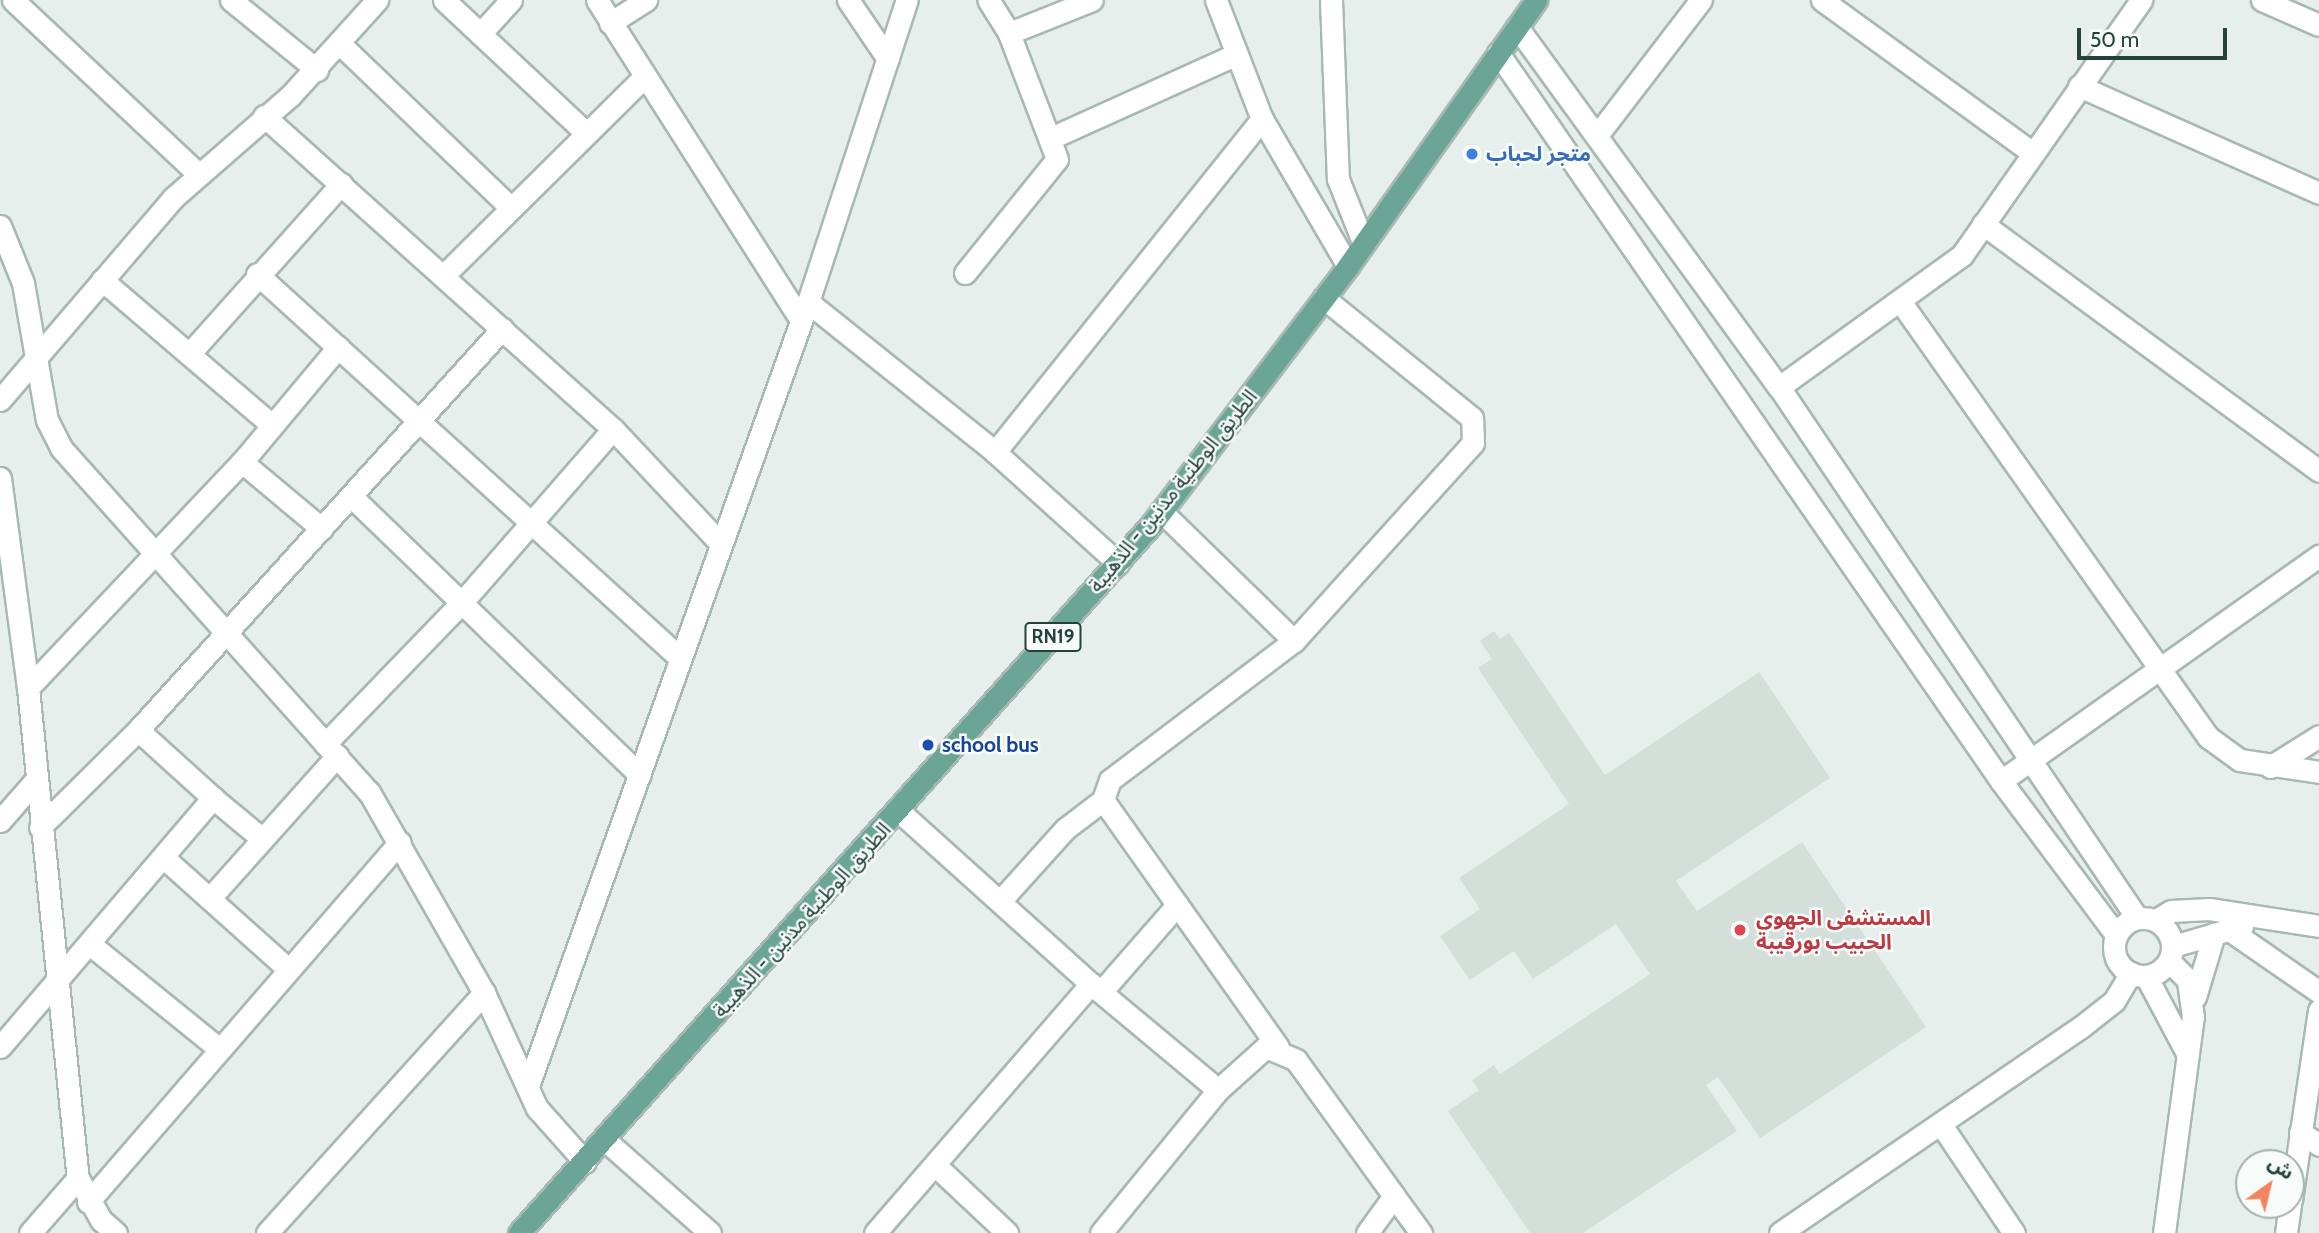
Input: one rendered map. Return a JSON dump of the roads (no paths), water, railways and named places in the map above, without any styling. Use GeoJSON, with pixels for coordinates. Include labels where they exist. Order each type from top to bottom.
{"type":"FeatureCollection","features":[{"type":"Feature","properties":{"kind":"main road","name":"الطريق الوطنية مدنين - الذهيبة"},"geometry":{"type":"LineString","coordinates":[[519,1233],[606,1140],[899,811],[1161,511],[1348,266],[1536,0]]}},
{"type":"Feature","properties":{"kind":"street"},"geometry":{"type":"LineString","coordinates":[[12,0],[198,174]]}},
{"type":"Feature","properties":{"kind":"street"},"geometry":{"type":"LineString","coordinates":[[231,0],[317,70]]}},
{"type":"Feature","properties":{"kind":"street"},"geometry":{"type":"LineString","coordinates":[[0,400],[102,280],[198,174],[317,70],[377,0]]}},
{"type":"Feature","properties":{"kind":"street"},"geometry":{"type":"LineString","coordinates":[[444,0],[585,132]]}},
{"type":"Feature","properties":{"kind":"street"},"geometry":{"type":"LineString","coordinates":[[480,34],[511,0]]}},
{"type":"Feature","properties":{"kind":"street"},"geometry":{"type":"LineString","coordinates":[[597,0],[644,77],[805,311],[995,452],[1118,563]]}},
{"type":"Feature","properties":{"kind":"street"},"geometry":{"type":"LineString","coordinates":[[610,23],[646,0]]}},
{"type":"Feature","properties":{"kind":"street"},"geometry":{"type":"LineString","coordinates":[[848,0],[888,59]]}},
{"type":"Feature","properties":{"kind":"street"},"geometry":{"type":"LineString","coordinates":[[528,1086],[640,775],[718,541],[805,311],[907,0]]}},
{"type":"Feature","properties":{"kind":"street"},"geometry":{"type":"LineString","coordinates":[[965,273],[1053,167],[1053,137],[1009,33],[988,0]]}},
{"type":"Feature","properties":{"kind":"street"},"geometry":{"type":"LineString","coordinates":[[1009,33],[1092,0]]}},
{"type":"Feature","properties":{"kind":"street"},"geometry":{"type":"LineString","coordinates":[[1216,0],[1235,55],[1262,119],[1348,266]]}},
{"type":"Feature","properties":{"kind":"street"},"geometry":{"type":"LineString","coordinates":[[1331,0],[1338,179],[1363,242]]}},
{"type":"Feature","properties":{"kind":"street"},"geometry":{"type":"LineString","coordinates":[[1598,134],[1701,0]]}},
{"type":"Feature","properties":{"kind":"street"},"geometry":{"type":"LineString","coordinates":[[1822,0],[2031,152]]}},
{"type":"Feature","properties":{"kind":"street"},"geometry":{"type":"LineString","coordinates":[[1779,387],[1900,300],[1949,269],[2141,0]]}},
{"type":"Feature","properties":{"kind":"street"},"geometry":{"type":"LineString","coordinates":[[2262,0],[2319,25]]}},
{"type":"Feature","properties":{"kind":"street"},"geometry":{"type":"LineString","coordinates":[[1517,27],[1598,134],[1779,387],[2030,760],[2171,953],[2188,980],[2193,1009]]}},
{"type":"Feature","properties":{"kind":"street"},"geometry":{"type":"LineString","coordinates":[[339,43],[512,208]]}},
{"type":"Feature","properties":{"kind":"street"},"geometry":{"type":"LineString","coordinates":[[1499,53],[2001,781],[2116,935],[2116,959],[2138,975],[2188,1055]]}},
{"type":"Feature","properties":{"kind":"street"},"geometry":{"type":"LineString","coordinates":[[1053,137],[1235,55]]}},
{"type":"Feature","properties":{"kind":"street"},"geometry":{"type":"LineString","coordinates":[[443,276],[585,132],[644,77]]}},
{"type":"Feature","properties":{"kind":"street"},"geometry":{"type":"LineString","coordinates":[[2079,86],[2319,193]]}},
{"type":"Feature","properties":{"kind":"street"},"geometry":{"type":"LineString","coordinates":[[264,116],[613,429],[718,541]]}},
{"type":"Feature","properties":{"kind":"street"},"geometry":{"type":"LineString","coordinates":[[995,452],[1262,119]]}},
{"type":"Feature","properties":{"kind":"street"},"geometry":{"type":"LineString","coordinates":[[190,353],[257,274],[341,184]]}},
{"type":"Feature","properties":{"kind":"street"},"geometry":{"type":"LineString","coordinates":[[1983,224],[2319,471]]}},
{"type":"Feature","properties":{"kind":"street"},"geometry":{"type":"LineString","coordinates":[[0,226],[23,283],[47,420],[61,448],[369,792],[484,993],[528,1086],[553,1130],[585,1162]]}},
{"type":"Feature","properties":{"kind":"street"},"geometry":{"type":"LineString","coordinates":[[257,274],[418,423],[679,657]]}},
{"type":"Feature","properties":{"kind":"street"},"geometry":{"type":"LineString","coordinates":[[102,280],[272,425]]}},
{"type":"Feature","properties":{"kind":"street"},"geometry":{"type":"LineString","coordinates":[[1001,900],[1065,830],[1103,800],[1110,780],[1294,641],[1465,454],[1478,433],[1472,418],[1324,298]]}},
{"type":"Feature","properties":{"kind":"street"},"geometry":{"type":"LineString","coordinates":[[1900,300],[2222,751],[2270,767],[2319,772]]}},
{"type":"Feature","properties":{"kind":"street"},"geometry":{"type":"LineString","coordinates":[[40,827],[138,730],[502,329]]}},
{"type":"Feature","properties":{"kind":"street"},"geometry":{"type":"LineString","coordinates":[[28,688],[242,462],[338,347]]}},
{"type":"Feature","properties":{"kind":"street"},"geometry":{"type":"LineString","coordinates":[[210,898],[331,750],[613,429]]}},
{"type":"Feature","properties":{"kind":"street"},"geometry":{"type":"LineString","coordinates":[[242,462],[322,529]]}},
{"type":"Feature","properties":{"kind":"street"},"geometry":{"type":"LineString","coordinates":[[0,478],[6,582],[28,688],[34,782],[59,981],[78,1178],[88,1202],[117,1233]]}},
{"type":"Feature","properties":{"kind":"street"},"geometry":{"type":"LineString","coordinates":[[352,497],[463,601],[640,775]]}},
{"type":"Feature","properties":{"kind":"street"},"geometry":{"type":"LineString","coordinates":[[1161,511],[1294,641]]}},
{"type":"Feature","properties":{"kind":"street"},"geometry":{"type":"LineString","coordinates":[[2001,781],[2159,664],[2319,556]]}},
{"type":"Feature","properties":{"kind":"street"},"geometry":{"type":"LineString","coordinates":[[138,730],[260,836]]}},
{"type":"Feature","properties":{"kind":"street"},"geometry":{"type":"LineString","coordinates":[[2270,767],[2319,736]]}},
{"type":"Feature","properties":{"kind":"street"},"geometry":{"type":"LineString","coordinates":[[0,821],[34,782]]}},
{"type":"Feature","properties":{"kind":"street"},"geometry":{"type":"LineString","coordinates":[[0,1047],[91,945],[214,798]]}},
{"type":"Feature","properties":{"kind":"street"},"geometry":{"type":"LineString","coordinates":[[1103,800],[1278,1047],[1296,1060],[1421,1233]]}},
{"type":"Feature","properties":{"kind":"street"},"geometry":{"type":"LineString","coordinates":[[899,811],[1096,988],[1218,1090]]}},
{"type":"Feature","properties":{"kind":"street"},"geometry":{"type":"LineString","coordinates":[[88,1202],[217,1046],[400,842]]}},
{"type":"Feature","properties":{"kind":"street"},"geometry":{"type":"LineString","coordinates":[[164,858],[287,968]]}},
{"type":"Feature","properties":{"kind":"street"},"geometry":{"type":"LineString","coordinates":[[875,1233],[1096,988],[1177,905]]}},
{"type":"Feature","properties":{"kind":"street"},"geometry":{"type":"LineString","coordinates":[[2116,935],[2146,919],[2189,908],[2319,926]]}},
{"type":"Feature","properties":{"kind":"street"},"geometry":{"type":"LineString","coordinates":[[1780,1233],[1942,1126],[2102,1011],[2138,975],[2171,953],[2222,932],[2264,919]]}},
{"type":"Feature","properties":{"kind":"street"},"geometry":{"type":"LineString","coordinates":[[2222,932],[2319,992]]}},
{"type":"Feature","properties":{"kind":"street"},"geometry":{"type":"LineString","coordinates":[[2164,1233],[2200,963],[2222,932]]}},
{"type":"Feature","properties":{"kind":"street"},"geometry":{"type":"LineString","coordinates":[[91,945],[217,1046]]}},
{"type":"Feature","properties":{"kind":"street"},"geometry":{"type":"LineString","coordinates":[[267,1233],[484,993]]}},
{"type":"Feature","properties":{"kind":"street"},"geometry":{"type":"LineString","coordinates":[[2298,1149],[2319,1010]]}},
{"type":"Feature","properties":{"kind":"street"},"geometry":{"type":"LineString","coordinates":[[1101,1233],[1218,1090],[1255,1051],[1278,1047]]}},
{"type":"Feature","properties":{"kind":"street"},"geometry":{"type":"LineString","coordinates":[[1942,1126],[2014,1233]]}},
{"type":"Feature","properties":{"kind":"street"},"geometry":{"type":"LineString","coordinates":[[2300,1132],[2319,1145]]}},
{"type":"Feature","properties":{"kind":"street"},"geometry":{"type":"LineString","coordinates":[[606,1140],[710,1233]]}},
{"type":"Feature","properties":{"kind":"street"},"geometry":{"type":"LineString","coordinates":[[936,1166],[1007,1233]]}},
{"type":"Feature","properties":{"kind":"street"},"geometry":{"type":"LineString","coordinates":[[30,1233],[78,1178]]}},
{"type":"Feature","properties":{"kind":"street"},"geometry":{"type":"LineString","coordinates":[[1367,1233],[1394,1196]]}},
{"type":"Feature","properties":{"kind":"place","name":"متجر لحباب"},"geometry":{"type":"Point","coordinates":[1472,154]}},
{"type":"Feature","properties":{"kind":"place","name":"school bus"},"geometry":{"type":"Point","coordinates":[928,745]}},
{"type":"Feature","properties":{"kind":"place","name":"المستشفى الجهوي الحبيب بورقيبة"},"geometry":{"type":"Point","coordinates":[1740,930]}}]}
